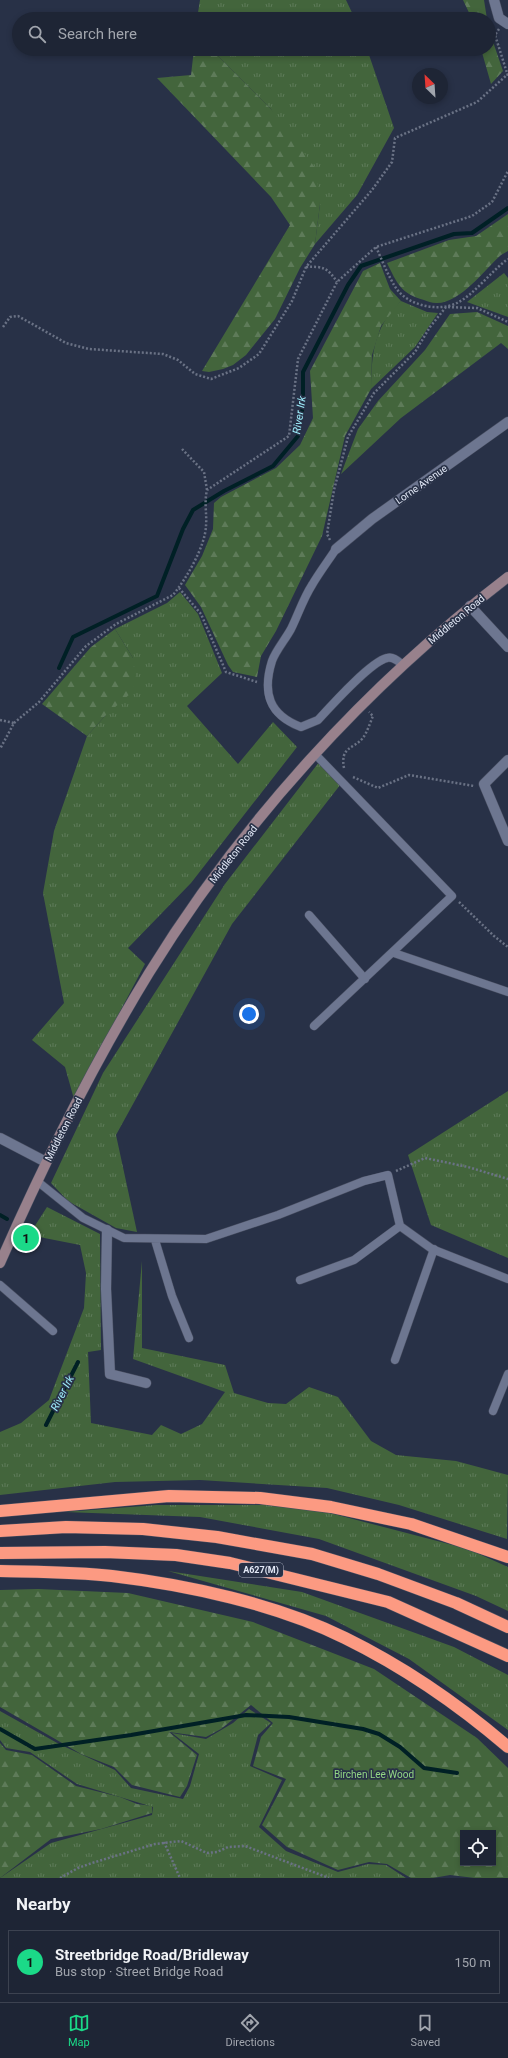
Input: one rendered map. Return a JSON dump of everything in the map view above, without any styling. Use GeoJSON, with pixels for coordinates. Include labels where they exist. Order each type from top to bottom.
{"type":"FeatureCollection","features":[{"type":"Feature","properties":{"kind":"highway"},"geometry":{"type":"LineString","coordinates":[[0,1511],[169,1496],[260,1498],[331,1507],[411,1524],[508,1557]]}},
{"type":"Feature","properties":{"kind":"highway","name":"A627(M)"},"geometry":{"type":"LineString","coordinates":[[0,1531],[66,1527],[143,1529],[218,1537],[312,1554],[378,1574],[456,1603],[508,1627]]}},
{"type":"Feature","properties":{"kind":"highway","name":"A627(M)"},"geometry":{"type":"LineString","coordinates":[[0,1553],[105,1552],[176,1555],[230,1563],[388,1602],[508,1656]]}},
{"type":"Feature","properties":{"kind":"highway"},"geometry":{"type":"LineString","coordinates":[[0,1571],[113,1576],[194,1590],[267,1608],[344,1638],[384,1659],[468,1713],[508,1747]]}},
{"type":"Feature","properties":{"kind":"main road","name":"Middleton Road"},"geometry":{"type":"LineString","coordinates":[[0,1263],[46,1162],[104,1049],[161,954],[232,853],[315,754],[403,665],[470,606],[508,577]]}},
{"type":"Feature","properties":{"kind":"street"},"geometry":{"type":"LineString","coordinates":[[494,0],[499,18],[506,23]]}},
{"type":"Feature","properties":{"kind":"street","name":"Lorne Avenue"},"geometry":{"type":"LineString","coordinates":[[336,549],[372,519],[508,422]]}},
{"type":"Feature","properties":{"kind":"street"},"geometry":{"type":"LineString","coordinates":[[470,606],[508,648]]}},
{"type":"Feature","properties":{"kind":"street"},"geometry":{"type":"LineString","coordinates":[[508,760],[484,784],[508,841]]}},
{"type":"Feature","properties":{"kind":"street"},"geometry":{"type":"LineString","coordinates":[[0,1138],[46,1162]]}},
{"type":"Feature","properties":{"kind":"street"},"geometry":{"type":"LineString","coordinates":[[107,1230],[106,1289],[110,1374],[146,1383]]}},
{"type":"Feature","properties":{"kind":"lane"},"geometry":{"type":"LineString","coordinates":[[336,549],[312,585],[285,641],[272,660],[267,685],[270,701],[280,716],[301,727],[318,720],[369,669],[382,660],[387,657],[396,659],[403,665]]}},
{"type":"Feature","properties":{"kind":"lane"},"geometry":{"type":"LineString","coordinates":[[314,1026],[394,953],[452,896],[315,754]]}},
{"type":"Feature","properties":{"kind":"lane"},"geometry":{"type":"LineString","coordinates":[[309,914],[365,979]]}},
{"type":"Feature","properties":{"kind":"lane"},"geometry":{"type":"LineString","coordinates":[[394,953],[508,992]]}},
{"type":"Feature","properties":{"kind":"lane"},"geometry":{"type":"LineString","coordinates":[[35,1185],[83,1218],[124,1238],[155,1240],[206,1239],[278,1215],[364,1181],[388,1175],[400,1226],[434,1250],[508,1279]]}},
{"type":"Feature","properties":{"kind":"lane"},"geometry":{"type":"LineString","coordinates":[[300,1280],[354,1260],[400,1226]]}},
{"type":"Feature","properties":{"kind":"lane"},"geometry":{"type":"LineString","coordinates":[[155,1240],[172,1296],[189,1338]]}},
{"type":"Feature","properties":{"kind":"lane"},"geometry":{"type":"LineString","coordinates":[[395,1360],[434,1250]]}},
{"type":"Feature","properties":{"kind":"lane"},"geometry":{"type":"LineString","coordinates":[[0,1285],[53,1331]]}},
{"type":"Feature","properties":{"kind":"lane"},"geometry":{"type":"LineString","coordinates":[[493,1410],[508,1374]]}},
{"type":"Feature","properties":{"kind":"path"},"geometry":{"type":"LineString","coordinates":[[496,34],[506,23]]}},
{"type":"Feature","properties":{"kind":"path"},"geometry":{"type":"LineString","coordinates":[[2,327],[10,317],[18,316],[66,343],[90,349],[163,354],[178,360],[195,374],[211,379],[239,368],[259,354],[292,301],[306,267],[372,190],[392,162],[395,138],[477,102],[508,74],[496,38]]}},
{"type":"Feature","properties":{"kind":"path"},"geometry":{"type":"LineString","coordinates":[[207,490],[289,436],[298,358],[337,282],[376,247],[472,216],[492,202],[508,171]]}},
{"type":"Feature","properties":{"kind":"path"},"geometry":{"type":"LineString","coordinates":[[376,247],[397,289],[408,299],[432,307],[477,308],[508,322]]}},
{"type":"Feature","properties":{"kind":"path"},"geometry":{"type":"LineString","coordinates":[[336,549],[327,534],[334,490],[348,437],[374,393],[415,352],[430,328],[446,307],[458,303],[508,259]]}},
{"type":"Feature","properties":{"kind":"path"},"geometry":{"type":"LineString","coordinates":[[306,267],[321,266],[332,274],[337,282]]}},
{"type":"Feature","properties":{"kind":"path"},"geometry":{"type":"LineString","coordinates":[[0,749],[14,723],[39,702],[86,646],[116,624],[173,595],[179,588],[201,548],[206,527],[205,496],[207,490],[204,472],[182,449]]}},
{"type":"Feature","properties":{"kind":"path"},"geometry":{"type":"LineString","coordinates":[[179,588],[201,614],[226,672],[267,685]]}},
{"type":"Feature","properties":{"kind":"path"},"geometry":{"type":"LineString","coordinates":[[345,771],[344,756],[347,750],[350,746],[362,739],[373,716],[363,705]]}},
{"type":"Feature","properties":{"kind":"path"},"geometry":{"type":"LineString","coordinates":[[0,720],[14,723]]}},
{"type":"Feature","properties":{"kind":"path"},"geometry":{"type":"LineString","coordinates":[[349,775],[378,788],[409,775],[470,786],[484,784]]}},
{"type":"Feature","properties":{"kind":"path"},"geometry":{"type":"LineString","coordinates":[[452,896],[508,947]]}},
{"type":"Feature","properties":{"kind":"path"},"geometry":{"type":"LineString","coordinates":[[388,1175],[425,1158],[468,1167],[508,1179]]}},
{"type":"Feature","properties":{"kind":"path"},"geometry":{"type":"LineString","coordinates":[[60,1878],[78,1868],[92,1863],[164,1842],[181,1841],[207,1853],[217,1852],[228,1847],[245,1846],[329,1878]]}},
{"type":"Feature","properties":{"kind":"path"},"geometry":{"type":"LineString","coordinates":[[164,1842],[180,1878]]}},
{"type":"Feature","properties":{"kind":"green space"},"geometry":{"type":"Polygon","coordinates":[[[200,0],[346,0],[352,12],[198,12],[200,0]]]}},
{"type":"Feature","properties":{"kind":"green space"},"geometry":{"type":"Polygon","coordinates":[[[463,0],[484,0],[486,12],[469,12],[463,0]]]}},
{"type":"Feature","properties":{"kind":"green space"},"geometry":{"type":"Polygon","coordinates":[[[496,50],[503,71],[491,84],[483,56],[496,56],[496,50]]]}},
{"type":"Feature","properties":{"kind":"green space"},"geometry":{"type":"Polygon","coordinates":[[[193,56],[218,56],[271,109],[316,169],[320,204],[315,244],[300,268],[275,319],[246,355],[233,365],[209,372],[202,371],[290,225],[271,197],[157,78],[191,75],[193,56]]]}},
{"type":"Feature","properties":{"kind":"green space"},"geometry":{"type":"Polygon","coordinates":[[[218,56],[369,56],[394,128],[357,195],[315,244],[320,204],[271,109],[218,56]]]}},
{"type":"Feature","properties":{"kind":"green space"},"geometry":{"type":"Polygon","coordinates":[[[508,214],[508,251],[501,255],[463,292],[445,302],[433,303],[416,298],[405,291],[397,282],[387,263],[449,240],[476,236],[508,214]]]}},
{"type":"Feature","properties":{"kind":"green space"},"geometry":{"type":"Polygon","coordinates":[[[380,263],[390,289],[401,301],[381,326],[372,355],[371,389],[345,436],[322,536],[276,631],[261,656],[257,677],[233,672],[228,665],[201,607],[185,585],[202,556],[213,529],[214,503],[221,497],[276,468],[300,445],[313,418],[310,371],[363,271],[380,263]]]}},
{"type":"Feature","properties":{"kind":"green space"},"geometry":{"type":"Polygon","coordinates":[[[504,273],[508,278],[508,317],[467,302],[504,273]]]}},
{"type":"Feature","properties":{"kind":"green space"},"geometry":{"type":"Polygon","coordinates":[[[401,301],[427,312],[438,313],[415,347],[371,389],[372,364],[379,331],[392,311],[401,301]]]}},
{"type":"Feature","properties":{"kind":"green space"},"geometry":{"type":"Polygon","coordinates":[[[477,312],[508,326],[508,349],[501,343],[401,418],[341,474],[358,429],[378,401],[425,350],[450,314],[477,312]]]}},
{"type":"Feature","properties":{"kind":"green space"},"geometry":{"type":"Polygon","coordinates":[[[180,592],[198,614],[222,673],[187,706],[238,764],[273,722],[297,747],[191,883],[128,948],[145,964],[74,1099],[65,1067],[32,1040],[64,1003],[43,893],[54,831],[87,736],[105,716],[133,658],[115,629],[167,603],[180,592]]]}},
{"type":"Feature","properties":{"kind":"green space"},"geometry":{"type":"Polygon","coordinates":[[[115,629],[133,658],[136,680],[130,694],[105,716],[87,736],[42,704],[91,647],[115,629]]]}},
{"type":"Feature","properties":{"kind":"green space"},"geometry":{"type":"Polygon","coordinates":[[[323,757],[344,780],[232,924],[116,1135],[137,1232],[116,1228],[68,1201],[51,1183],[103,1073],[225,884],[323,757]]]}},
{"type":"Feature","properties":{"kind":"green space"},"geometry":{"type":"Polygon","coordinates":[[[508,1091],[508,1258],[431,1225],[408,1155],[508,1091]]]}},
{"type":"Feature","properties":{"kind":"green space"},"geometry":{"type":"Polygon","coordinates":[[[47,1207],[100,1234],[101,1350],[88,1352],[91,1423],[152,1435],[161,1425],[181,1434],[202,1424],[225,1392],[133,1359],[142,1261],[142,1348],[225,1365],[234,1393],[268,1403],[286,1404],[309,1387],[338,1397],[371,1441],[396,1455],[456,1461],[508,1475],[507,1539],[399,1505],[327,1488],[200,1480],[115,1482],[0,1495],[0,1432],[21,1423],[49,1400],[84,1308],[86,1273],[80,1245],[29,1235],[47,1207]]]}},
{"type":"Feature","properties":{"kind":"green space"},"geometry":{"type":"Polygon","coordinates":[[[156,1505],[267,1505],[330,1513],[468,1549],[508,1567],[508,1611],[476,1596],[319,1539],[200,1517],[65,1512],[156,1505]]]}},
{"type":"Feature","properties":{"kind":"green space"},"geometry":{"type":"Polygon","coordinates":[[[168,1571],[302,1592],[454,1647],[508,1675],[508,1730],[409,1659],[326,1616],[168,1571]]]}},
{"type":"Feature","properties":{"kind":"green space","name":"Birchen Lee Wood"},"geometry":{"type":"Polygon","coordinates":[[[38,1589],[128,1593],[253,1622],[374,1669],[477,1738],[508,1768],[508,1878],[475,1878],[450,1875],[433,1878],[411,1878],[387,1864],[369,1862],[338,1870],[287,1847],[262,1825],[286,1779],[253,1766],[261,1737],[273,1723],[251,1705],[221,1729],[206,1737],[169,1732],[197,1755],[187,1786],[180,1797],[132,1785],[114,1767],[81,1754],[0,1707],[0,1590],[38,1589]]]}},
{"type":"Feature","properties":{"kind":"green space"},"geometry":{"type":"Polygon","coordinates":[[[249,1709],[271,1723],[258,1735],[250,1766],[282,1780],[259,1827],[286,1851],[338,1872],[368,1864],[386,1865],[406,1878],[0,1878],[51,1843],[152,1815],[153,1807],[77,1784],[30,1752],[6,1748],[0,1740],[0,1711],[59,1744],[115,1770],[131,1788],[183,1799],[190,1786],[199,1754],[172,1733],[206,1739],[233,1723],[249,1709]]]}},
{"type":"Feature","properties":{"kind":"green space"},"geometry":{"type":"Polygon","coordinates":[[[0,1743],[6,1750],[32,1755],[76,1786],[120,1797],[137,1804],[152,1806],[152,1813],[101,1829],[51,1839],[0,1878],[0,1743]]]}},
{"type":"Feature","properties":{"kind":"waterway","name":"River Irk"},"geometry":{"type":"LineString","coordinates":[[59,668],[73,637],[157,596],[183,529],[193,510],[224,491],[273,466],[298,436],[303,404],[303,372],[348,285],[361,266],[454,234],[472,233],[508,208]]}},
{"type":"Feature","properties":{"kind":"waterway","name":"River Irk"},"geometry":{"type":"LineString","coordinates":[[0,1215],[7,1219]]}},
{"type":"Feature","properties":{"kind":"waterway","name":"River Irk"},"geometry":{"type":"LineString","coordinates":[[46,1425],[78,1362]]}},
{"type":"Feature","properties":{"kind":"waterway"},"geometry":{"type":"LineString","coordinates":[[0,1729],[35,1749],[131,1735],[246,1715],[289,1717],[363,1729],[379,1734],[400,1747],[424,1768],[457,1773]]}},
{"type":"Feature","properties":{"kind":"place","name":"Streetbridge Road/Bridleway"},"geometry":{"type":"Point","coordinates":[26,1238]}}]}
